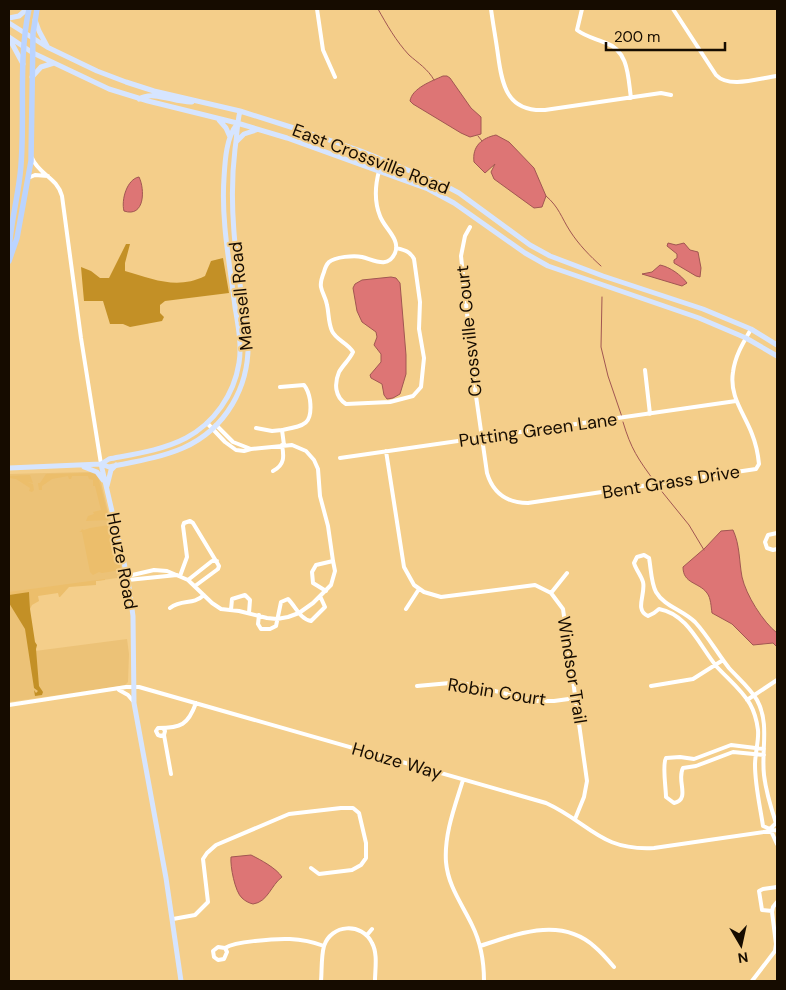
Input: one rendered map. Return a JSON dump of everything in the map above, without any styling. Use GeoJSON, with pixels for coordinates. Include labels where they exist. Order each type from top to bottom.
{"type":"FeatureCollection","features":[{"type":"Feature","properties":{"kind":"highway"},"geometry":{"type":"LineString","coordinates":[[9,252],[11,220],[21,167],[23,47],[28,9]]}},
{"type":"Feature","properties":{"kind":"highway"},"geometry":{"type":"LineString","coordinates":[[9,261],[15,244],[31,156],[33,39],[37,9]]}},
{"type":"Feature","properties":{"kind":"main road"},"geometry":{"type":"LineString","coordinates":[[9,18],[18,16],[28,9]]}},
{"type":"Feature","properties":{"kind":"main road"},"geometry":{"type":"LineString","coordinates":[[35,17],[38,31],[47,47]]}},
{"type":"Feature","properties":{"kind":"main road","name":"East Crossville Road"},"geometry":{"type":"LineString","coordinates":[[9,23],[47,47],[97,71],[126,82],[240,111],[361,151],[442,184],[459,193],[530,245],[550,256],[702,309],[751,329],[777,345]]}},
{"type":"Feature","properties":{"kind":"main road"},"geometry":{"type":"LineString","coordinates":[[9,37],[23,65]]}},
{"type":"Feature","properties":{"kind":"main road","name":"East Crossville Road"},"geometry":{"type":"LineString","coordinates":[[9,37],[33,53],[104,86],[140,99],[237,123],[299,142],[428,189],[454,203],[525,253],[548,266],[699,318],[746,338],[777,356]]}},
{"type":"Feature","properties":{"kind":"main road"},"geometry":{"type":"LineString","coordinates":[[32,77],[42,67],[54,63]]}},
{"type":"Feature","properties":{"kind":"main road"},"geometry":{"type":"LineString","coordinates":[[140,99],[148,96],[185,102],[197,101]]}},
{"type":"Feature","properties":{"kind":"main road","name":"Mansell Road"},"geometry":{"type":"LineString","coordinates":[[9,468],[102,464],[109,467],[175,451],[192,444],[214,427],[234,403],[244,376],[248,355],[248,340],[231,209],[237,123],[240,111]]}},
{"type":"Feature","properties":{"kind":"main road"},"geometry":{"type":"LineString","coordinates":[[216,118],[226,128],[230,137]]}},
{"type":"Feature","properties":{"kind":"main road","name":"Mansell Road"},"geometry":{"type":"LineString","coordinates":[[102,464],[109,459],[173,443],[192,434],[219,411],[227,398],[237,374],[240,341],[223,199],[230,137],[237,123]]}},
{"type":"Feature","properties":{"kind":"main road"},"geometry":{"type":"LineString","coordinates":[[236,142],[244,134],[258,130]]}},
{"type":"Feature","properties":{"kind":"main road"},"geometry":{"type":"LineString","coordinates":[[237,374],[244,376]]}},
{"type":"Feature","properties":{"kind":"main road","name":"Houze Road"},"geometry":{"type":"LineString","coordinates":[[102,464],[128,578],[133,616],[134,702],[181,981]]}},
{"type":"Feature","properties":{"kind":"main road"},"geometry":{"type":"LineString","coordinates":[[107,487],[111,470],[117,465]]}},
{"type":"Feature","properties":{"kind":"main road"},"geometry":{"type":"LineString","coordinates":[[80,466],[97,472],[107,487]]}},
{"type":"Feature","properties":{"kind":"street"},"geometry":{"type":"LineString","coordinates":[[317,9],[323,50],[335,77]]}},
{"type":"Feature","properties":{"kind":"street"},"geometry":{"type":"LineString","coordinates":[[491,9],[504,87],[514,101],[521,106],[529,109],[545,110],[661,93],[671,95]]}},
{"type":"Feature","properties":{"kind":"street"},"geometry":{"type":"LineString","coordinates":[[582,9],[577,30],[584,35],[610,44],[620,52],[626,64],[631,98]]}},
{"type":"Feature","properties":{"kind":"street"},"geometry":{"type":"LineString","coordinates":[[673,9],[716,74],[722,80],[733,83],[777,76]]}},
{"type":"Feature","properties":{"kind":"street","name":"Houze Road"},"geometry":{"type":"LineString","coordinates":[[31,156],[37,167],[57,184],[63,204],[84,355],[102,464]]}},
{"type":"Feature","properties":{"kind":"street"},"geometry":{"type":"LineString","coordinates":[[380,171],[376,184],[376,203],[382,222],[395,240],[396,248],[391,258],[382,263],[359,256],[332,260],[326,266],[320,285],[328,306],[331,330],[353,352],[340,371],[336,387],[338,397],[346,404],[390,402],[413,396],[421,387],[424,358],[419,329],[420,302],[414,259],[410,253],[396,248]]}},
{"type":"Feature","properties":{"kind":"street"},"geometry":{"type":"LineString","coordinates":[[28,179],[35,175],[48,176]]}},
{"type":"Feature","properties":{"kind":"street"},"geometry":{"type":"LineString","coordinates":[[11,220],[20,220]]}},
{"type":"Feature","properties":{"kind":"street","name":"Crossville Court"},"geometry":{"type":"LineString","coordinates":[[470,227],[465,236],[461,256],[482,437]]}},
{"type":"Feature","properties":{"kind":"street","name":"Bent Grass Drive"},"geometry":{"type":"LineString","coordinates":[[482,437],[489,480],[496,492],[511,501],[528,503],[756,469],[759,464],[756,444],[736,401],[732,386],[736,358],[751,329]]}},
{"type":"Feature","properties":{"kind":"street"},"geometry":{"type":"LineString","coordinates":[[645,370],[650,414]]}},
{"type":"Feature","properties":{"kind":"street"},"geometry":{"type":"LineString","coordinates":[[256,428],[272,431],[282,430],[302,426],[309,420],[311,411],[308,390],[304,385],[280,387]]}},
{"type":"Feature","properties":{"kind":"street","name":"Putting Green Lane"},"geometry":{"type":"LineString","coordinates":[[340,458],[736,401]]}},
{"type":"Feature","properties":{"kind":"street"},"geometry":{"type":"LineString","coordinates":[[128,578],[161,570],[188,580],[218,607],[277,619],[299,613],[326,591],[334,578],[334,561],[328,526],[320,496],[319,474],[316,464],[310,455],[292,445],[251,449],[244,452],[236,450],[224,442],[214,427],[207,423]]}},
{"type":"Feature","properties":{"kind":"street"},"geometry":{"type":"LineString","coordinates":[[273,471],[279,468],[283,461],[282,430]]}},
{"type":"Feature","properties":{"kind":"street"},"geometry":{"type":"LineString","coordinates":[[386,451],[404,567],[410,579],[419,589],[406,609]]}},
{"type":"Feature","properties":{"kind":"street"},"geometry":{"type":"LineString","coordinates":[[178,575],[187,557],[183,526],[187,521],[193,523],[219,566],[218,570],[195,586]]}},
{"type":"Feature","properties":{"kind":"street"},"geometry":{"type":"LineString","coordinates":[[775,549],[767,548],[765,542],[768,534],[777,533]]}},
{"type":"Feature","properties":{"kind":"street"},"geometry":{"type":"LineString","coordinates":[[770,830],[776,824],[764,775],[766,732],[757,699],[723,660],[705,633],[693,621],[662,601],[655,590],[650,558],[644,555],[637,557],[634,563],[644,590],[640,608],[643,614],[648,616],[654,614],[658,609],[670,613],[688,627],[716,665],[751,706],[758,730],[755,766],[763,826],[770,830],[777,844]]}},
{"type":"Feature","properties":{"kind":"street"},"geometry":{"type":"LineString","coordinates":[[188,580],[212,562],[217,561]]}},
{"type":"Feature","properties":{"kind":"street"},"geometry":{"type":"LineString","coordinates":[[326,591],[313,583],[312,572],[316,565],[334,561]]}},
{"type":"Feature","properties":{"kind":"street"},"geometry":{"type":"LineString","coordinates":[[551,593],[567,573]]}},
{"type":"Feature","properties":{"kind":"street"},"geometry":{"type":"LineString","coordinates":[[128,578],[178,575]]}},
{"type":"Feature","properties":{"kind":"street","name":"Windsor Trail"},"geometry":{"type":"LineString","coordinates":[[419,589],[435,596],[448,596],[529,585],[540,587],[551,593],[558,601],[565,614],[587,781],[584,798],[575,819]]}},
{"type":"Feature","properties":{"kind":"street"},"geometry":{"type":"LineString","coordinates":[[170,608],[177,602],[196,601],[204,595]]}},
{"type":"Feature","properties":{"kind":"street"},"geometry":{"type":"LineString","coordinates":[[231,610],[232,599],[245,595],[250,600],[249,613]]}},
{"type":"Feature","properties":{"kind":"street"},"geometry":{"type":"LineString","coordinates":[[259,615],[258,624],[263,630],[273,628],[276,626],[282,602],[288,599],[305,620],[314,620],[325,607],[320,596]]}},
{"type":"Feature","properties":{"kind":"street"},"geometry":{"type":"LineString","coordinates":[[670,613],[674,607]]}},
{"type":"Feature","properties":{"kind":"street"},"geometry":{"type":"LineString","coordinates":[[651,686],[693,679],[723,660]]}},
{"type":"Feature","properties":{"kind":"street"},"geometry":{"type":"LineString","coordinates":[[747,700],[777,680]]}},
{"type":"Feature","properties":{"kind":"street","name":"Robin Court"},"geometry":{"type":"LineString","coordinates":[[417,686],[450,683],[473,686],[535,701],[576,698]]}},
{"type":"Feature","properties":{"kind":"street","name":"Houze Way"},"geometry":{"type":"LineString","coordinates":[[9,705],[133,687],[150,690],[546,803],[575,819],[607,841],[624,846],[642,848],[777,830]]}},
{"type":"Feature","properties":{"kind":"street"},"geometry":{"type":"LineString","coordinates":[[117,689],[128,694],[134,702]]}},
{"type":"Feature","properties":{"kind":"street"},"geometry":{"type":"LineString","coordinates":[[164,735],[159,736],[156,732],[158,728],[179,726],[188,720],[196,703]]}},
{"type":"Feature","properties":{"kind":"street"},"geometry":{"type":"LineString","coordinates":[[755,719],[763,717]]}},
{"type":"Feature","properties":{"kind":"street"},"geometry":{"type":"LineString","coordinates":[[163,728],[165,731],[170,774]]}},
{"type":"Feature","properties":{"kind":"street"},"geometry":{"type":"LineString","coordinates":[[764,749],[732,745],[694,759],[671,756],[666,758],[663,764],[668,801],[674,803],[682,798],[680,776],[683,768],[696,766],[734,752],[764,755]]}},
{"type":"Feature","properties":{"kind":"street"},"geometry":{"type":"LineString","coordinates":[[719,749],[722,756]]}},
{"type":"Feature","properties":{"kind":"street"},"geometry":{"type":"LineString","coordinates":[[463,780],[448,835],[446,863],[452,888],[480,946],[484,966],[484,981]]}},
{"type":"Feature","properties":{"kind":"street"},"geometry":{"type":"LineString","coordinates":[[759,794],[767,793]]}},
{"type":"Feature","properties":{"kind":"street"},"geometry":{"type":"LineString","coordinates":[[172,920],[195,915],[208,902],[203,859],[216,845],[289,814],[353,808],[359,813],[366,843],[366,858],[361,865],[352,870],[319,874],[310,868]]}},
{"type":"Feature","properties":{"kind":"street"},"geometry":{"type":"LineString","coordinates":[[772,911],[762,910],[760,891],[777,888]]}},
{"type":"Feature","properties":{"kind":"street"},"geometry":{"type":"LineString","coordinates":[[752,981],[775,951],[776,944],[772,911],[777,902]]}},
{"type":"Feature","properties":{"kind":"street"},"geometry":{"type":"LineString","coordinates":[[321,981],[324,946],[331,935],[343,929],[356,929],[367,936],[372,943],[375,952],[375,981]]}},
{"type":"Feature","properties":{"kind":"street"},"geometry":{"type":"LineString","coordinates":[[367,936],[372,929]]}},
{"type":"Feature","properties":{"kind":"street"},"geometry":{"type":"LineString","coordinates":[[480,946],[527,931],[539,929],[558,930],[574,934],[594,946],[614,967]]}},
{"type":"Feature","properties":{"kind":"street"},"geometry":{"type":"LineString","coordinates":[[225,948],[247,942],[281,938],[311,941],[324,946]]}},
{"type":"Feature","properties":{"kind":"shaded area"},"geometry":{"type":"Polygon","coordinates":[[[443,76],[450,78],[471,108],[481,117],[481,134],[470,137],[461,133],[410,101],[414,92],[443,76]]]}},
{"type":"Feature","properties":{"kind":"shaded area"},"geometry":{"type":"Polygon","coordinates":[[[496,135],[509,142],[534,168],[546,196],[542,207],[534,208],[494,179],[491,172],[495,164],[485,173],[474,162],[476,147],[486,138],[496,135]]]}},
{"type":"Feature","properties":{"kind":"shaded area"},"geometry":{"type":"Polygon","coordinates":[[[139,177],[142,188],[140,206],[131,212],[124,211],[123,201],[128,186],[139,177]]]}},
{"type":"Feature","properties":{"kind":"shaded area"},"geometry":{"type":"Polygon","coordinates":[[[668,243],[676,245],[684,243],[690,250],[698,252],[701,268],[700,277],[674,263],[677,254],[667,246],[668,243]]]}},
{"type":"Feature","properties":{"kind":"shaded area"},"geometry":{"type":"Polygon","coordinates":[[[126,244],[130,244],[125,271],[165,282],[185,282],[205,276],[211,261],[223,258],[229,293],[165,301],[160,305],[160,313],[164,317],[162,321],[130,327],[123,324],[110,324],[103,301],[84,301],[81,267],[91,271],[100,278],[109,278],[126,244]]]}},
{"type":"Feature","properties":{"kind":"shaded area"},"geometry":{"type":"Polygon","coordinates":[[[660,265],[675,272],[687,283],[682,286],[642,274],[652,272],[660,265]]]}},
{"type":"Feature","properties":{"kind":"shaded area"},"geometry":{"type":"Polygon","coordinates":[[[396,278],[400,283],[406,374],[400,394],[387,399],[384,395],[382,384],[371,378],[370,375],[381,362],[381,354],[374,345],[377,337],[376,332],[362,322],[357,311],[353,288],[355,284],[362,280],[396,278]]]}},
{"type":"Feature","properties":{"kind":"shaded area"},"geometry":{"type":"Polygon","coordinates":[[[95,472],[100,478],[124,577],[26,591],[35,651],[127,639],[129,654],[128,682],[125,685],[114,687],[9,702],[9,474],[95,472]]]}},
{"type":"Feature","properties":{"kind":"shaded area"},"geometry":{"type":"Polygon","coordinates":[[[46,474],[95,474],[98,477],[108,520],[86,521],[88,516],[94,514],[93,512],[101,510],[95,486],[93,486],[93,480],[89,479],[88,476],[72,476],[69,479],[68,476],[52,479],[42,486],[42,490],[39,490],[38,483],[46,474]]]}},
{"type":"Feature","properties":{"kind":"shaded area"},"geometry":{"type":"Polygon","coordinates":[[[30,475],[33,483],[27,482],[33,484],[34,490],[32,492],[29,491],[30,488],[16,479],[9,478],[9,476],[30,475]]]}},
{"type":"Feature","properties":{"kind":"shaded area"},"geometry":{"type":"Polygon","coordinates":[[[111,526],[121,570],[99,572],[93,575],[90,572],[82,532],[79,532],[82,529],[111,526]]]}},
{"type":"Feature","properties":{"kind":"shaded area"},"geometry":{"type":"Polygon","coordinates":[[[733,530],[738,547],[744,584],[751,600],[761,615],[777,633],[777,647],[773,643],[753,645],[732,624],[712,613],[707,593],[704,589],[688,580],[684,573],[683,567],[721,531],[733,530]]]}},
{"type":"Feature","properties":{"kind":"shaded area"},"geometry":{"type":"Polygon","coordinates":[[[105,579],[96,581],[96,585],[69,587],[60,597],[58,593],[38,596],[39,601],[32,605],[30,609],[29,592],[9,595],[9,592],[105,579]]]}},
{"type":"Feature","properties":{"kind":"shaded area"},"geometry":{"type":"Polygon","coordinates":[[[29,592],[30,609],[37,645],[39,686],[43,692],[42,695],[35,696],[34,690],[36,693],[38,691],[34,688],[25,629],[9,603],[9,595],[29,592]]]}},
{"type":"Feature","properties":{"kind":"shaded area"},"geometry":{"type":"Polygon","coordinates":[[[251,855],[272,867],[282,877],[266,897],[253,904],[244,900],[239,895],[233,879],[231,861],[231,857],[251,855]]]}},
{"type":"Feature","properties":{"kind":"waterway"},"geometry":{"type":"LineString","coordinates":[[378,9],[400,44],[409,55],[426,69],[434,80]]}},
{"type":"Feature","properties":{"kind":"waterway"},"geometry":{"type":"LineString","coordinates":[[478,136],[482,141]]}},
{"type":"Feature","properties":{"kind":"waterway"},"geometry":{"type":"LineString","coordinates":[[546,196],[557,208],[577,241],[601,266]]}},
{"type":"Feature","properties":{"kind":"waterway"},"geometry":{"type":"LineString","coordinates":[[602,297],[601,347],[608,376],[622,417]]}},
{"type":"Feature","properties":{"kind":"waterway"},"geometry":{"type":"LineString","coordinates":[[623,422],[629,440],[655,482]]}},
{"type":"Feature","properties":{"kind":"waterway"},"geometry":{"type":"LineString","coordinates":[[659,488],[689,525],[704,550]]}}]}
